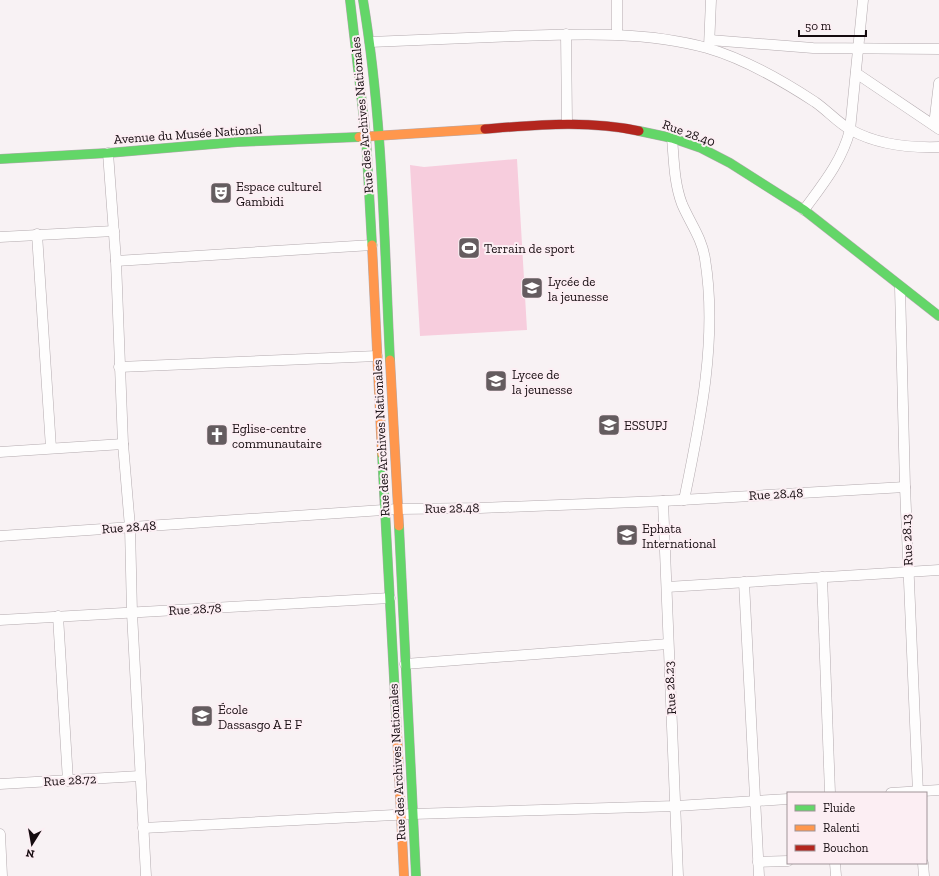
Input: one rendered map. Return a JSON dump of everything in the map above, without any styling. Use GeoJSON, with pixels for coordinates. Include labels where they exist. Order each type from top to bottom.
{"type":"FeatureCollection","features":[{"type":"Feature","properties":{"kind":"street","name":"Rue des Archives Nationales"},"geometry":{"type":"LineString","coordinates":[[350,0],[366,137],[404,876]]}},
{"type":"Feature","properties":{"kind":"street","name":"Rue des Archives Nationales"},"geometry":{"type":"LineString","coordinates":[[363,0],[370,42],[379,136],[416,876]]}},
{"type":"Feature","properties":{"kind":"street"},"geometry":{"type":"LineString","coordinates":[[616,34],[617,0]]}},
{"type":"Feature","properties":{"kind":"street"},"geometry":{"type":"LineString","coordinates":[[710,44],[711,0]]}},
{"type":"Feature","properties":{"kind":"street"},"geometry":{"type":"LineString","coordinates":[[804,210],[837,165],[842,155],[850,130],[863,0]]}},
{"type":"Feature","properties":{"kind":"street"},"geometry":{"type":"LineString","coordinates":[[370,42],[566,34],[616,34],[710,44],[939,49]]}},
{"type":"Feature","properties":{"kind":"street"},"geometry":{"type":"LineString","coordinates":[[566,34],[567,123]]}},
{"type":"Feature","properties":{"kind":"street"},"geometry":{"type":"LineString","coordinates":[[710,44],[767,74],[816,103],[850,130],[889,145],[939,147]]}},
{"type":"Feature","properties":{"kind":"street"},"geometry":{"type":"LineString","coordinates":[[856,73],[936,127],[939,82]]}},
{"type":"Feature","properties":{"kind":"street","name":"Rue 28.40"},"geometry":{"type":"LineString","coordinates":[[379,136],[567,123],[615,126],[672,138],[701,148],[730,163],[804,210],[900,287],[939,316]]}},
{"type":"Feature","properties":{"kind":"street","name":"Avenue du Musée National"},"geometry":{"type":"LineString","coordinates":[[0,159],[108,153],[237,142],[379,136]]}},
{"type":"Feature","properties":{"kind":"street"},"geometry":{"type":"LineString","coordinates":[[672,138],[679,195],[702,245],[706,260],[709,314],[705,381],[696,440],[684,500]]}},
{"type":"Feature","properties":{"kind":"street"},"geometry":{"type":"LineString","coordinates":[[108,153],[116,261],[123,444],[130,527],[132,613],[146,876]]}},
{"type":"Feature","properties":{"kind":"street"},"geometry":{"type":"LineString","coordinates":[[0,237],[114,231]]}},
{"type":"Feature","properties":{"kind":"street"},"geometry":{"type":"LineString","coordinates":[[37,234],[51,448]]}},
{"type":"Feature","properties":{"kind":"street"},"geometry":{"type":"LineString","coordinates":[[116,261],[372,245]]}},
{"type":"Feature","properties":{"kind":"street","name":"Rue 28.13"},"geometry":{"type":"LineString","coordinates":[[900,287],[908,572],[918,792]]}},
{"type":"Feature","properties":{"kind":"street"},"geometry":{"type":"LineString","coordinates":[[119,367],[377,356]]}},
{"type":"Feature","properties":{"kind":"street"},"geometry":{"type":"LineString","coordinates":[[0,452],[123,444]]}},
{"type":"Feature","properties":{"kind":"street","name":"Rue 28.48"},"geometry":{"type":"LineString","coordinates":[[0,536],[398,509],[480,508],[684,500],[905,487]]}},
{"type":"Feature","properties":{"kind":"street","name":"Rue 28.23"},"geometry":{"type":"LineString","coordinates":[[663,500],[678,876]]}},
{"type":"Feature","properties":{"kind":"street"},"geometry":{"type":"LineString","coordinates":[[667,588],[939,570]]}},
{"type":"Feature","properties":{"kind":"street"},"geometry":{"type":"LineString","coordinates":[[822,577],[830,792]]}},
{"type":"Feature","properties":{"kind":"street"},"geometry":{"type":"LineString","coordinates":[[744,582],[754,802],[759,876]]}},
{"type":"Feature","properties":{"kind":"street","name":"Rue 28.78"},"geometry":{"type":"LineString","coordinates":[[0,620],[390,598]]}},
{"type":"Feature","properties":{"kind":"street"},"geometry":{"type":"LineString","coordinates":[[58,616],[68,781]]}},
{"type":"Feature","properties":{"kind":"street"},"geometry":{"type":"LineString","coordinates":[[405,664],[668,644]]}},
{"type":"Feature","properties":{"kind":"street","name":"Rue 28.72"},"geometry":{"type":"LineString","coordinates":[[0,784],[140,776]]}},
{"type":"Feature","properties":{"kind":"street"},"geometry":{"type":"LineString","coordinates":[[918,792],[939,790]]}},
{"type":"Feature","properties":{"kind":"street"},"geometry":{"type":"LineString","coordinates":[[143,828],[413,814],[676,806],[787,799]]}},
{"type":"Feature","properties":{"kind":"street"},"geometry":{"type":"LineString","coordinates":[[0,834],[2,876]]}},
{"type":"Feature","properties":{"kind":"street"},"geometry":{"type":"LineString","coordinates":[[758,862],[787,861]]}},
{"type":"Feature","properties":{"kind":"street"},"geometry":{"type":"LineString","coordinates":[[835,864],[836,876]]}},
{"type":"Feature","properties":{"kind":"street"},"geometry":{"type":"LineString","coordinates":[[923,864],[924,876]]}},
{"type":"Feature","properties":{"kind":"shaded area","name":"Terrain de sport"},"geometry":{"type":"Polygon","coordinates":[[[517,159],[527,330],[420,336],[410,165],[424,167],[517,159]]]}},
{"type":"Feature","properties":{"kind":"traffic: fast"},"geometry":{"type":"LineString","coordinates":[[350,0],[366,137],[372,245]]}},
{"type":"Feature","properties":{"kind":"traffic: fast"},"geometry":{"type":"LineString","coordinates":[[363,0],[370,45],[379,135],[390,360]]}},
{"type":"Feature","properties":{"kind":"traffic: fast"},"geometry":{"type":"LineString","coordinates":[[639,131],[672,138],[701,148],[730,163],[804,210],[939,316]]}},
{"type":"Feature","properties":{"kind":"traffic: fast"},"geometry":{"type":"LineString","coordinates":[[0,159],[108,153],[237,142],[359,137]]}},
{"type":"Feature","properties":{"kind":"traffic: fast"},"geometry":{"type":"LineString","coordinates":[[382,454],[397,733]]}},
{"type":"Feature","properties":{"kind":"traffic: fast"},"geometry":{"type":"LineString","coordinates":[[399,526],[416,876]]}},
{"type":"Feature","properties":{"kind":"traffic: slow"},"geometry":{"type":"LineString","coordinates":[[359,137],[485,129]]}},
{"type":"Feature","properties":{"kind":"traffic: slow"},"geometry":{"type":"LineString","coordinates":[[372,245],[382,454]]}},
{"type":"Feature","properties":{"kind":"traffic: slow"},"geometry":{"type":"LineString","coordinates":[[390,360],[399,526]]}},
{"type":"Feature","properties":{"kind":"traffic: slow"},"geometry":{"type":"LineString","coordinates":[[397,733],[404,876]]}},
{"type":"Feature","properties":{"kind":"traffic: jam"},"geometry":{"type":"LineString","coordinates":[[485,129],[582,124],[601,125],[639,131]]}},
{"type":"Feature","properties":{"kind":"place","name":"Espace culturel Gambidi"},"geometry":{"type":"Point","coordinates":[221,193]}},
{"type":"Feature","properties":{"kind":"place","name":"Terrain de sport"},"geometry":{"type":"Point","coordinates":[469,248]}},
{"type":"Feature","properties":{"kind":"place","name":"Lycée de la jeunesse"},"geometry":{"type":"Point","coordinates":[532,288]}},
{"type":"Feature","properties":{"kind":"place","name":"Lycee de la jeunesse"},"geometry":{"type":"Point","coordinates":[496,381]}},
{"type":"Feature","properties":{"kind":"place","name":"ESSUPJ"},"geometry":{"type":"Point","coordinates":[609,425]}},
{"type":"Feature","properties":{"kind":"place","name":"Eglise-centre communautaire"},"geometry":{"type":"Point","coordinates":[217,435]}},
{"type":"Feature","properties":{"kind":"place","name":"Ephata International"},"geometry":{"type":"Point","coordinates":[627,535]}},
{"type":"Feature","properties":{"kind":"place","name":"École Dassasgo A E F"},"geometry":{"type":"Point","coordinates":[202,716]}}]}
